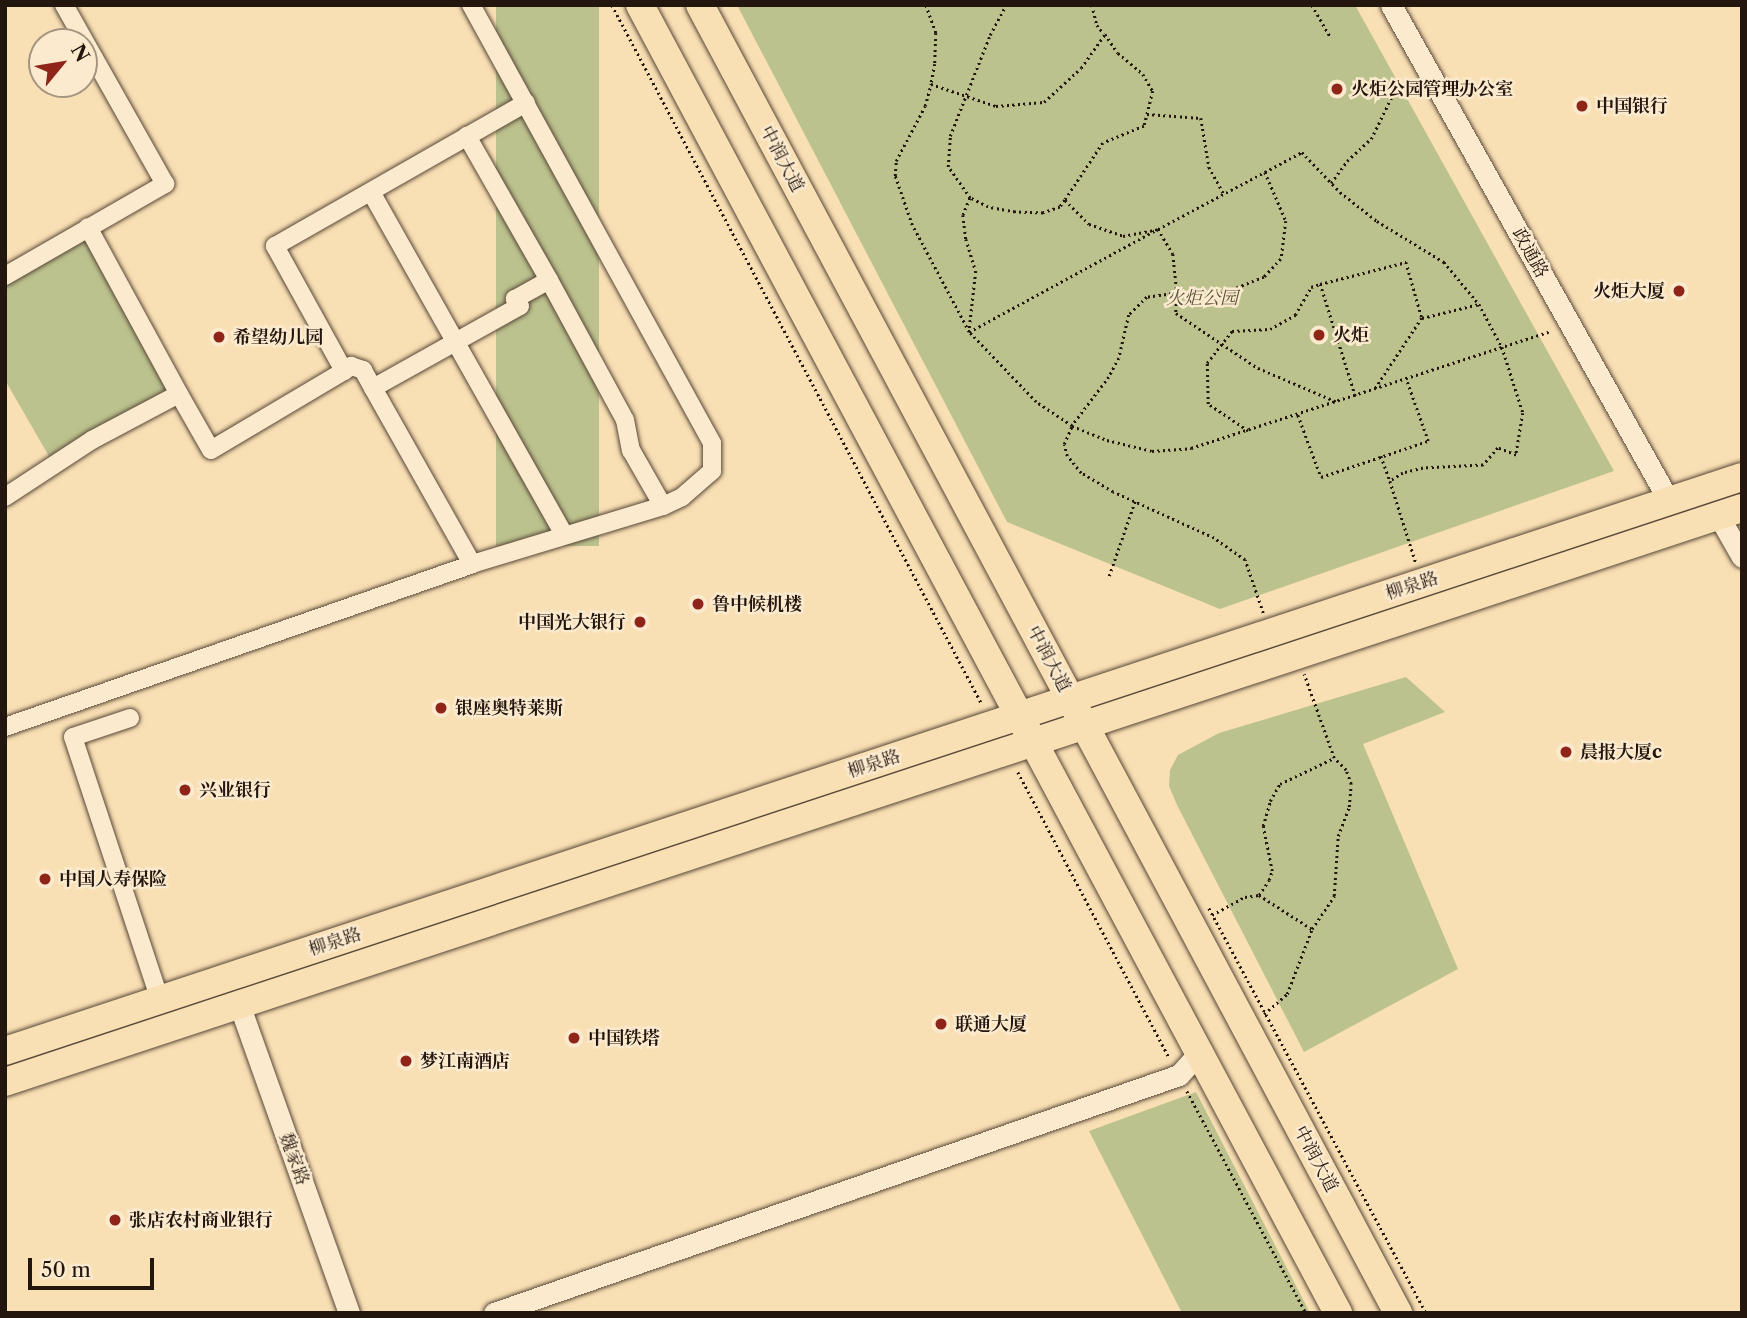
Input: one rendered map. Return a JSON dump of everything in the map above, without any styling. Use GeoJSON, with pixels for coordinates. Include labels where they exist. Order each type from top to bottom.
{"type":"FeatureCollection","features":[{"type":"Feature","properties":{"kind":"main road"},"geometry":{"type":"LineString","coordinates":[[640,5],[1006,720],[1199,1053],[1338,1313]]}},
{"type":"Feature","properties":{"kind":"main road","name":"中润大道"},"geometry":{"type":"LineString","coordinates":[[700,5],[1398,1313]]}},
{"type":"Feature","properties":{"kind":"main road","name":"柳泉路"},"geometry":{"type":"LineString","coordinates":[[5,1051],[1742,477]]}},
{"type":"Feature","properties":{"kind":"main road","name":"柳泉路"},"geometry":{"type":"LineString","coordinates":[[5,1082],[1730,512]]}},
{"type":"Feature","properties":{"kind":"street"},"geometry":{"type":"LineString","coordinates":[[5,276],[165,184],[64,5]]}},
{"type":"Feature","properties":{"kind":"street"},"geometry":{"type":"LineString","coordinates":[[5,727],[472,564],[663,506],[682,497],[712,471],[712,443],[471,5]]}},
{"type":"Feature","properties":{"kind":"street","name":"政通路"},"geometry":{"type":"LineString","coordinates":[[1391,5],[1669,501]]}},
{"type":"Feature","properties":{"kind":"street"},"geometry":{"type":"LineString","coordinates":[[344,370],[275,246],[526,103]]}},
{"type":"Feature","properties":{"kind":"street"},"geometry":{"type":"LineString","coordinates":[[467,136],[625,420],[631,450],[663,506]]}},
{"type":"Feature","properties":{"kind":"street"},"geometry":{"type":"LineString","coordinates":[[370,192],[564,535]]}},
{"type":"Feature","properties":{"kind":"street"},"geometry":{"type":"LineString","coordinates":[[88,228],[211,450],[351,366],[363,370],[472,564]]}},
{"type":"Feature","properties":{"kind":"street"},"geometry":{"type":"LineString","coordinates":[[373,388],[520,306],[516,299],[549,280]]}},
{"type":"Feature","properties":{"kind":"street"},"geometry":{"type":"LineString","coordinates":[[5,497],[92,440],[179,394]]}},
{"type":"Feature","properties":{"kind":"street"},"geometry":{"type":"LineString","coordinates":[[1730,512],[1742,557]]}},
{"type":"Feature","properties":{"kind":"street"},"geometry":{"type":"LineString","coordinates":[[130,718],[73,737],[160,1000]]}},
{"type":"Feature","properties":{"kind":"street","name":"魏家路"},"geometry":{"type":"LineString","coordinates":[[239,1004],[349,1313]]}},
{"type":"Feature","properties":{"kind":"street"},"geometry":{"type":"LineString","coordinates":[[494,1313],[1179,1075],[1199,1053]]}},
{"type":"Feature","properties":{"kind":"path"},"geometry":{"type":"LineString","coordinates":[[612,5],[1006,720]]}},
{"type":"Feature","properties":{"kind":"path"},"geometry":{"type":"LineString","coordinates":[[926,5],[936,33],[935,64],[925,106],[896,161],[895,176],[912,225],[969,332],[1036,402],[1072,426],[1107,440],[1152,451],[1191,449],[1571,325]]}},
{"type":"Feature","properties":{"kind":"path"},"geometry":{"type":"LineString","coordinates":[[1006,5],[950,136],[948,167],[970,198],[988,207],[1043,213],[1060,207],[1103,143],[1144,126],[1153,91],[1143,74],[1118,52],[1097,25],[1091,5]]}},
{"type":"Feature","properties":{"kind":"path"},"geometry":{"type":"LineString","coordinates":[[1312,5],[1331,38]]}},
{"type":"Feature","properties":{"kind":"path"},"geometry":{"type":"LineString","coordinates":[[931,84],[996,106],[1044,102],[1081,68],[1105,34]]}},
{"type":"Feature","properties":{"kind":"path"},"geometry":{"type":"LineString","coordinates":[[1331,183],[1347,161],[1371,139],[1395,90],[1400,87]]}},
{"type":"Feature","properties":{"kind":"path"},"geometry":{"type":"LineString","coordinates":[[1147,114],[1202,118],[1209,167],[1224,194]]}},
{"type":"Feature","properties":{"kind":"path"},"geometry":{"type":"LineString","coordinates":[[969,332],[1301,152],[1331,183],[1377,221],[1444,262],[1479,304],[1502,347],[1523,413],[1516,455],[1499,448],[1483,465],[1423,468],[1403,473],[1390,481]]}},
{"type":"Feature","properties":{"kind":"path"},"geometry":{"type":"LineString","coordinates":[[1265,172],[1286,221],[1280,259],[1264,277],[1217,296],[1177,293],[1147,297],[1129,315],[1119,358],[1109,377],[1072,426],[1063,444],[1081,473],[1214,538],[1245,560],[1269,633]]}},
{"type":"Feature","properties":{"kind":"path"},"geometry":{"type":"LineString","coordinates":[[969,332],[976,271],[966,239],[963,215],[970,198]]}},
{"type":"Feature","properties":{"kind":"path"},"geometry":{"type":"LineString","coordinates":[[1065,200],[1089,224],[1123,236],[1158,229]]}},
{"type":"Feature","properties":{"kind":"path"},"geometry":{"type":"LineString","coordinates":[[1158,229],[1174,254],[1176,313],[1258,369],[1337,402]]}},
{"type":"Feature","properties":{"kind":"path"},"geometry":{"type":"LineString","coordinates":[[1249,431],[1208,404],[1207,363],[1232,331],[1270,329],[1295,315],[1311,287],[1406,262],[1422,318]]}},
{"type":"Feature","properties":{"kind":"path"},"geometry":{"type":"LineString","coordinates":[[1320,284],[1355,396]]}},
{"type":"Feature","properties":{"kind":"path"},"geometry":{"type":"LineString","coordinates":[[1374,390],[1422,318],[1479,304]]}},
{"type":"Feature","properties":{"kind":"path"},"geometry":{"type":"LineString","coordinates":[[1298,415],[1321,477],[1428,440],[1406,379]]}},
{"type":"Feature","properties":{"kind":"path"},"geometry":{"type":"LineString","coordinates":[[1381,456],[1422,583]]}},
{"type":"Feature","properties":{"kind":"path"},"geometry":{"type":"LineString","coordinates":[[1109,576],[1135,501]]}},
{"type":"Feature","properties":{"kind":"path"},"geometry":{"type":"LineString","coordinates":[[1247,1028],[1287,994],[1312,929],[1334,896],[1338,836],[1349,807],[1351,784],[1346,771],[1334,758],[1297,655]]}},
{"type":"Feature","properties":{"kind":"path"},"geometry":{"type":"LineString","coordinates":[[1020,746],[1179,1075],[1306,1313]]}},
{"type":"Feature","properties":{"kind":"path"},"geometry":{"type":"LineString","coordinates":[[1259,895],[1272,871],[1263,826],[1270,800],[1280,784],[1334,758]]}},
{"type":"Feature","properties":{"kind":"path"},"geometry":{"type":"LineString","coordinates":[[1192,925],[1245,897],[1259,895],[1312,929]]}},
{"type":"Feature","properties":{"kind":"green space"},"geometry":{"type":"Polygon","coordinates":[[[496,5],[599,5],[599,546],[496,546],[496,5]]]}},
{"type":"Feature","properties":{"kind":"green space","name":"火炬公园"},"geometry":{"type":"Polygon","coordinates":[[[737,5],[1355,5],[1614,471],[1220,609],[1007,522],[737,5]]]}},
{"type":"Feature","properties":{"kind":"green space"},"geometry":{"type":"Polygon","coordinates":[[[88,227],[179,394],[54,465],[5,380],[5,276],[88,227]]]}},
{"type":"Feature","properties":{"kind":"green space"},"geometry":{"type":"Polygon","coordinates":[[[1406,677],[1445,712],[1363,744],[1458,969],[1304,1052],[1177,805],[1169,786],[1170,770],[1178,755],[1219,733],[1406,677]]]}},
{"type":"Feature","properties":{"kind":"green space"},"geometry":{"type":"Polygon","coordinates":[[[1196,1092],[1310,1313],[1182,1313],[1089,1131],[1196,1092]]]}},
{"type":"Feature","properties":{"kind":"place","name":"火炬公园管理办公室"},"geometry":{"type":"Point","coordinates":[1337,89]}},
{"type":"Feature","properties":{"kind":"place","name":"中国银行"},"geometry":{"type":"Point","coordinates":[1582,106]}},
{"type":"Feature","properties":{"kind":"place","name":"火炬大厦"},"geometry":{"type":"Point","coordinates":[1679,291]}},
{"type":"Feature","properties":{"kind":"place","name":"火炬"},"geometry":{"type":"Point","coordinates":[1319,335]}},
{"type":"Feature","properties":{"kind":"place","name":"希望幼儿园"},"geometry":{"type":"Point","coordinates":[219,337]}},
{"type":"Feature","properties":{"kind":"place","name":"鲁中候机楼"},"geometry":{"type":"Point","coordinates":[698,604]}},
{"type":"Feature","properties":{"kind":"place","name":"中国光大银行"},"geometry":{"type":"Point","coordinates":[640,622]}},
{"type":"Feature","properties":{"kind":"place","name":"银座奥特莱斯"},"geometry":{"type":"Point","coordinates":[441,708]}},
{"type":"Feature","properties":{"kind":"place","name":"晨报大厦c"},"geometry":{"type":"Point","coordinates":[1566,752]}},
{"type":"Feature","properties":{"kind":"place","name":"兴业银行"},"geometry":{"type":"Point","coordinates":[185,790]}},
{"type":"Feature","properties":{"kind":"place","name":"中国人寿保险"},"geometry":{"type":"Point","coordinates":[45,879]}},
{"type":"Feature","properties":{"kind":"place","name":"联通大厦"},"geometry":{"type":"Point","coordinates":[941,1024]}},
{"type":"Feature","properties":{"kind":"place","name":"中国铁塔"},"geometry":{"type":"Point","coordinates":[574,1038]}},
{"type":"Feature","properties":{"kind":"place","name":"梦江南酒店"},"geometry":{"type":"Point","coordinates":[406,1061]}},
{"type":"Feature","properties":{"kind":"place","name":"张店农村商业银行"},"geometry":{"type":"Point","coordinates":[115,1220]}}]}
